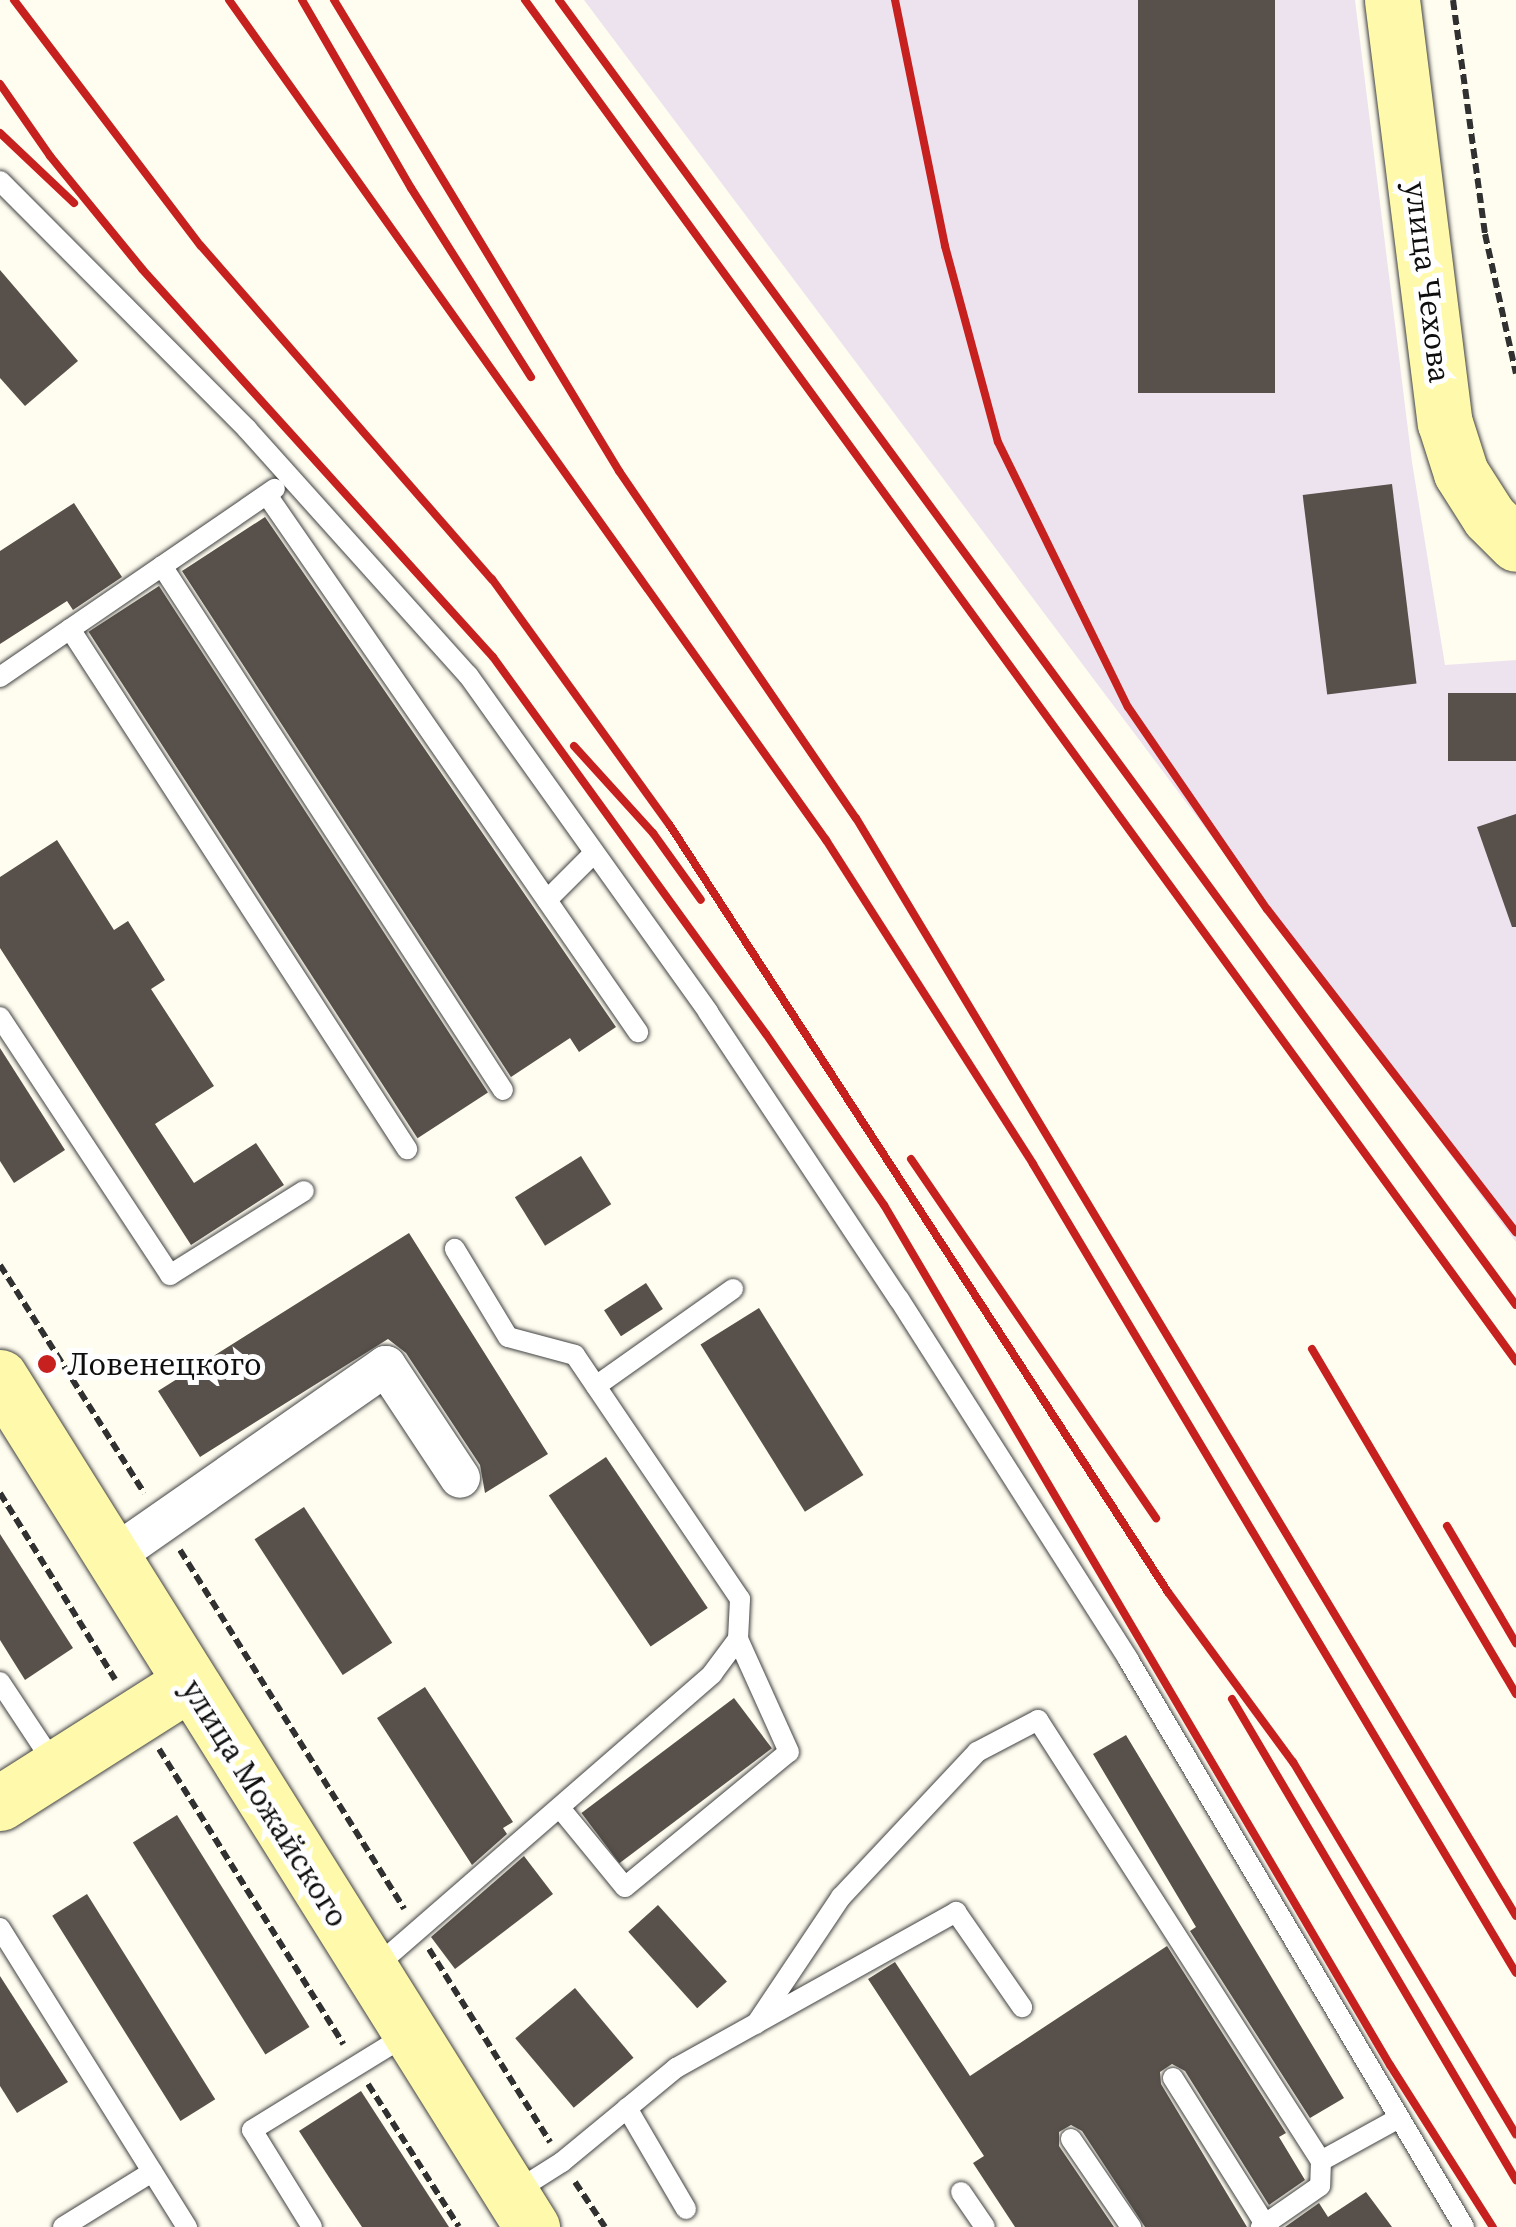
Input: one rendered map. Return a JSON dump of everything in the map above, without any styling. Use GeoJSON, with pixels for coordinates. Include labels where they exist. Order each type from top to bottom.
{"type":"FeatureCollection","features":[{"type":"Feature","properties":{"kind":"main road","name":"улица Чехова"},"geometry":{"type":"LineString","coordinates":[[1392,0],[1445,423],[1461,473],[1489,518],[1516,544]]}},
{"type":"Feature","properties":{"kind":"main road","name":"улица Можайского"},"geometry":{"type":"LineString","coordinates":[[0,1377],[522,2211]]}},
{"type":"Feature","properties":{"kind":"main road"},"geometry":{"type":"LineString","coordinates":[[0,1803],[189,1682]]}},
{"type":"Feature","properties":{"kind":"street"},"geometry":{"type":"LineString","coordinates":[[112,1556],[386,1366],[460,1478]]}},
{"type":"Feature","properties":{"kind":"lane"},"geometry":{"type":"LineString","coordinates":[[0,181],[291,478],[468,675],[708,1012],[846,1219],[1128,1659],[1464,2227]]}},
{"type":"Feature","properties":{"kind":"lane"},"geometry":{"type":"LineString","coordinates":[[0,677],[291,478]]}},
{"type":"Feature","properties":{"kind":"lane"},"geometry":{"type":"LineString","coordinates":[[268,494],[638,1032]]}},
{"type":"Feature","properties":{"kind":"lane"},"geometry":{"type":"LineString","coordinates":[[162,566],[503,1090]]}},
{"type":"Feature","properties":{"kind":"lane"},"geometry":{"type":"LineString","coordinates":[[70,629],[407,1149]]}},
{"type":"Feature","properties":{"kind":"lane"},"geometry":{"type":"LineString","coordinates":[[547,900],[594,853]]}},
{"type":"Feature","properties":{"kind":"lane"},"geometry":{"type":"LineString","coordinates":[[0,1017],[170,1275],[304,1191]]}},
{"type":"Feature","properties":{"kind":"lane"},"geometry":{"type":"LineString","coordinates":[[455,1249],[508,1336],[575,1355],[740,1599],[738,1639],[789,1752],[625,1887],[560,1808]]}},
{"type":"Feature","properties":{"kind":"lane"},"geometry":{"type":"LineString","coordinates":[[596,1386],[733,1289]]}},
{"type":"Feature","properties":{"kind":"lane"},"geometry":{"type":"LineString","coordinates":[[370,1971],[712,1674],[738,1639]]}},
{"type":"Feature","properties":{"kind":"lane"},"geometry":{"type":"LineString","coordinates":[[0,1682],[56,1767]]}},
{"type":"Feature","properties":{"kind":"lane"},"geometry":{"type":"LineString","coordinates":[[756,2024],[841,1897],[977,1752],[1038,1720],[1321,2161],[1320,2186],[1263,2226],[1173,2078]]}},
{"type":"Feature","properties":{"kind":"lane"},"geometry":{"type":"LineString","coordinates":[[522,2211],[562,2162],[676,2068],[956,1912],[1022,2007]]}},
{"type":"Feature","properties":{"kind":"lane"},"geometry":{"type":"LineString","coordinates":[[0,1928],[187,2227]]}},
{"type":"Feature","properties":{"kind":"lane"},"geometry":{"type":"LineString","coordinates":[[312,2227],[252,2130],[410,2033]]}},
{"type":"Feature","properties":{"kind":"lane"},"geometry":{"type":"LineString","coordinates":[[627,2108],[686,2209]]}},
{"type":"Feature","properties":{"kind":"lane"},"geometry":{"type":"LineString","coordinates":[[1321,2161],[1400,2118]]}},
{"type":"Feature","properties":{"kind":"lane"},"geometry":{"type":"LineString","coordinates":[[1071,2139],[1131,2227]]}},
{"type":"Feature","properties":{"kind":"lane"},"geometry":{"type":"LineString","coordinates":[[63,2227],[152,2172]]}},
{"type":"Feature","properties":{"kind":"lane"},"geometry":{"type":"LineString","coordinates":[[961,2192],[985,2227]]}},
{"type":"Feature","properties":{"kind":"path"},"geometry":{"type":"LineString","coordinates":[[1453,0],[1485,234],[1504,334],[1516,374]]}},
{"type":"Feature","properties":{"kind":"path"},"geometry":{"type":"LineString","coordinates":[[0,1265],[605,2227]]}},
{"type":"Feature","properties":{"kind":"path"},"geometry":{"type":"LineString","coordinates":[[0,1493],[459,2227]]}},
{"type":"Feature","properties":{"kind":"shaded area"},"geometry":{"type":"Polygon","coordinates":[[[584,0],[1355,0],[1412,462],[1445,665],[1516,660],[1516,1242],[584,0]]]}},
{"type":"Feature","properties":{"kind":"building"},"geometry":{"type":"Polygon","coordinates":[[[1138,0],[1275,0],[1275,393],[1138,393],[1138,0]]]}},
{"type":"Feature","properties":{"kind":"building"},"geometry":{"type":"Polygon","coordinates":[[[0,270],[78,361],[25,406],[0,378],[0,270]]]}},
{"type":"Feature","properties":{"kind":"building"},"geometry":{"type":"Polygon","coordinates":[[[1392,484],[1416,684],[1327,694],[1303,495],[1392,484]]]}},
{"type":"Feature","properties":{"kind":"building"},"geometry":{"type":"Polygon","coordinates":[[[74,503],[122,577],[73,610],[67,601],[0,644],[0,551],[74,503]]]}},
{"type":"Feature","properties":{"kind":"building"},"geometry":{"type":"Polygon","coordinates":[[[265,517],[616,1027],[579,1052],[570,1038],[511,1077],[182,571],[265,517]]]}},
{"type":"Feature","properties":{"kind":"building"},"geometry":{"type":"Polygon","coordinates":[[[159,586],[488,1093],[418,1138],[89,632],[159,586]]]}},
{"type":"Feature","properties":{"kind":"building"},"geometry":{"type":"Polygon","coordinates":[[[1448,693],[1516,693],[1516,761],[1448,761],[1448,693]]]}},
{"type":"Feature","properties":{"kind":"building"},"geometry":{"type":"Polygon","coordinates":[[[1516,814],[1516,927],[1512,927],[1477,827],[1516,814]]]}},
{"type":"Feature","properties":{"kind":"building"},"geometry":{"type":"Polygon","coordinates":[[[57,840],[114,930],[128,921],[165,980],[151,989],[214,1086],[155,1124],[194,1183],[256,1143],[284,1185],[191,1245],[0,948],[0,877],[57,840]]]}},
{"type":"Feature","properties":{"kind":"building"},"geometry":{"type":"Polygon","coordinates":[[[0,1048],[65,1150],[14,1183],[0,1161],[0,1048]]]}},
{"type":"Feature","properties":{"kind":"building"},"geometry":{"type":"Polygon","coordinates":[[[581,1156],[611,1204],[545,1246],[515,1197],[581,1156]]]}},
{"type":"Feature","properties":{"kind":"building"},"geometry":{"type":"Polygon","coordinates":[[[409,1233],[548,1454],[485,1493],[480,1465],[406,1353],[388,1339],[200,1457],[158,1391],[409,1233]]]}},
{"type":"Feature","properties":{"kind":"building"},"geometry":{"type":"Polygon","coordinates":[[[646,1283],[663,1309],[621,1336],[604,1310],[646,1283]]]}},
{"type":"Feature","properties":{"kind":"building"},"geometry":{"type":"Polygon","coordinates":[[[759,1308],[863,1475],[805,1512],[700,1345],[759,1308]]]}},
{"type":"Feature","properties":{"kind":"building"},"geometry":{"type":"Polygon","coordinates":[[[606,1457],[708,1608],[651,1646],[549,1496],[606,1457]]]}},
{"type":"Feature","properties":{"kind":"building"},"geometry":{"type":"Polygon","coordinates":[[[304,1507],[392,1643],[343,1675],[255,1539],[304,1507]]]}},
{"type":"Feature","properties":{"kind":"building"},"geometry":{"type":"Polygon","coordinates":[[[0,1534],[73,1648],[25,1680],[0,1640],[0,1534]]]}},
{"type":"Feature","properties":{"kind":"building"},"geometry":{"type":"Polygon","coordinates":[[[425,1687],[513,1822],[503,1828],[507,1834],[472,1865],[377,1718],[425,1687]]]}},
{"type":"Feature","properties":{"kind":"building"},"geometry":{"type":"Polygon","coordinates":[[[734,1698],[772,1748],[619,1863],[581,1813],[734,1698]]]}},
{"type":"Feature","properties":{"kind":"building"},"geometry":{"type":"Polygon","coordinates":[[[1126,1735],[1344,2098],[1310,2118],[1190,1931],[1196,1927],[1093,1754],[1126,1735]]]}},
{"type":"Feature","properties":{"kind":"building"},"geometry":{"type":"Polygon","coordinates":[[[177,1815],[309,2027],[265,2055],[133,1843],[177,1815]]]}},
{"type":"Feature","properties":{"kind":"building"},"geometry":{"type":"Polygon","coordinates":[[[524,1856],[553,1894],[455,1969],[431,1937],[524,1856]]]}},
{"type":"Feature","properties":{"kind":"building"},"geometry":{"type":"Polygon","coordinates":[[[87,1894],[215,2099],[180,2121],[52,1916],[87,1894]]]}},
{"type":"Feature","properties":{"kind":"building"},"geometry":{"type":"Polygon","coordinates":[[[658,1905],[727,1982],[697,2008],[628,1932],[658,1905]]]}},
{"type":"Feature","properties":{"kind":"building"},"geometry":{"type":"Polygon","coordinates":[[[1167,1946],[1286,2133],[1279,2137],[1305,2180],[1269,2205],[1185,2071],[1172,2064],[1160,2072],[1161,2084],[1247,2227],[1145,2227],[1082,2131],[1071,2125],[1059,2132],[1059,2146],[1114,2227],[1015,2227],[973,2163],[984,2156],[868,1979],[895,1962],[970,2076],[1167,1946]]]}},
{"type":"Feature","properties":{"kind":"building"},"geometry":{"type":"Polygon","coordinates":[[[0,1976],[68,2082],[17,2113],[0,2086],[0,1976]]]}},
{"type":"Feature","properties":{"kind":"building"},"geometry":{"type":"Polygon","coordinates":[[[575,1988],[633,2058],[574,2108],[515,2038],[575,1988]]]}},
{"type":"Feature","properties":{"kind":"building"},"geometry":{"type":"Polygon","coordinates":[[[361,2091],[449,2227],[362,2227],[299,2131],[361,2091]]]}},
{"type":"Feature","properties":{"kind":"building"},"geometry":{"type":"Polygon","coordinates":[[[1366,2192],[1392,2227],[1285,2227],[1319,2203],[1328,2217],[1366,2192]]]}},
{"type":"Feature","properties":{"kind":"railway"},"geometry":{"type":"LineString","coordinates":[[14,0],[201,246],[492,579],[669,824],[1168,1592],[1293,1762],[1516,2134]]}},
{"type":"Feature","properties":{"kind":"railway"},"geometry":{"type":"LineString","coordinates":[[229,0],[826,840],[1033,1164],[1516,1973]]}},
{"type":"Feature","properties":{"kind":"railway"},"geometry":{"type":"LineString","coordinates":[[302,0],[411,188],[531,377]]}},
{"type":"Feature","properties":{"kind":"railway"},"geometry":{"type":"LineString","coordinates":[[334,0],[619,471],[856,818],[1516,1916]]}},
{"type":"Feature","properties":{"kind":"railway"},"geometry":{"type":"LineString","coordinates":[[525,0],[1516,1361]]}},
{"type":"Feature","properties":{"kind":"railway"},"geometry":{"type":"LineString","coordinates":[[559,0],[1516,1305]]}},
{"type":"Feature","properties":{"kind":"railway"},"geometry":{"type":"LineString","coordinates":[[895,0],[945,246],[998,442],[1128,707],[1267,909],[1516,1232]]}},
{"type":"Feature","properties":{"kind":"railway"},"geometry":{"type":"LineString","coordinates":[[0,84],[50,156],[142,269],[493,657],[766,1034],[884,1205],[1390,2065],[1493,2227]]}},
{"type":"Feature","properties":{"kind":"railway"},"geometry":{"type":"LineString","coordinates":[[0,133],[74,203]]}},
{"type":"Feature","properties":{"kind":"railway"},"geometry":{"type":"LineString","coordinates":[[574,746],[653,833],[701,900]]}},
{"type":"Feature","properties":{"kind":"railway"},"geometry":{"type":"LineString","coordinates":[[911,1159],[1156,1518]]}},
{"type":"Feature","properties":{"kind":"railway"},"geometry":{"type":"LineString","coordinates":[[1312,1349],[1516,1694]]}},
{"type":"Feature","properties":{"kind":"railway"},"geometry":{"type":"LineString","coordinates":[[1447,1526],[1516,1643]]}},
{"type":"Feature","properties":{"kind":"railway"},"geometry":{"type":"LineString","coordinates":[[1232,1699],[1516,2180]]}},
{"type":"Feature","properties":{"kind":"place","name":"Ловенецкого"},"geometry":{"type":"Point","coordinates":[47,1364]}}]}
